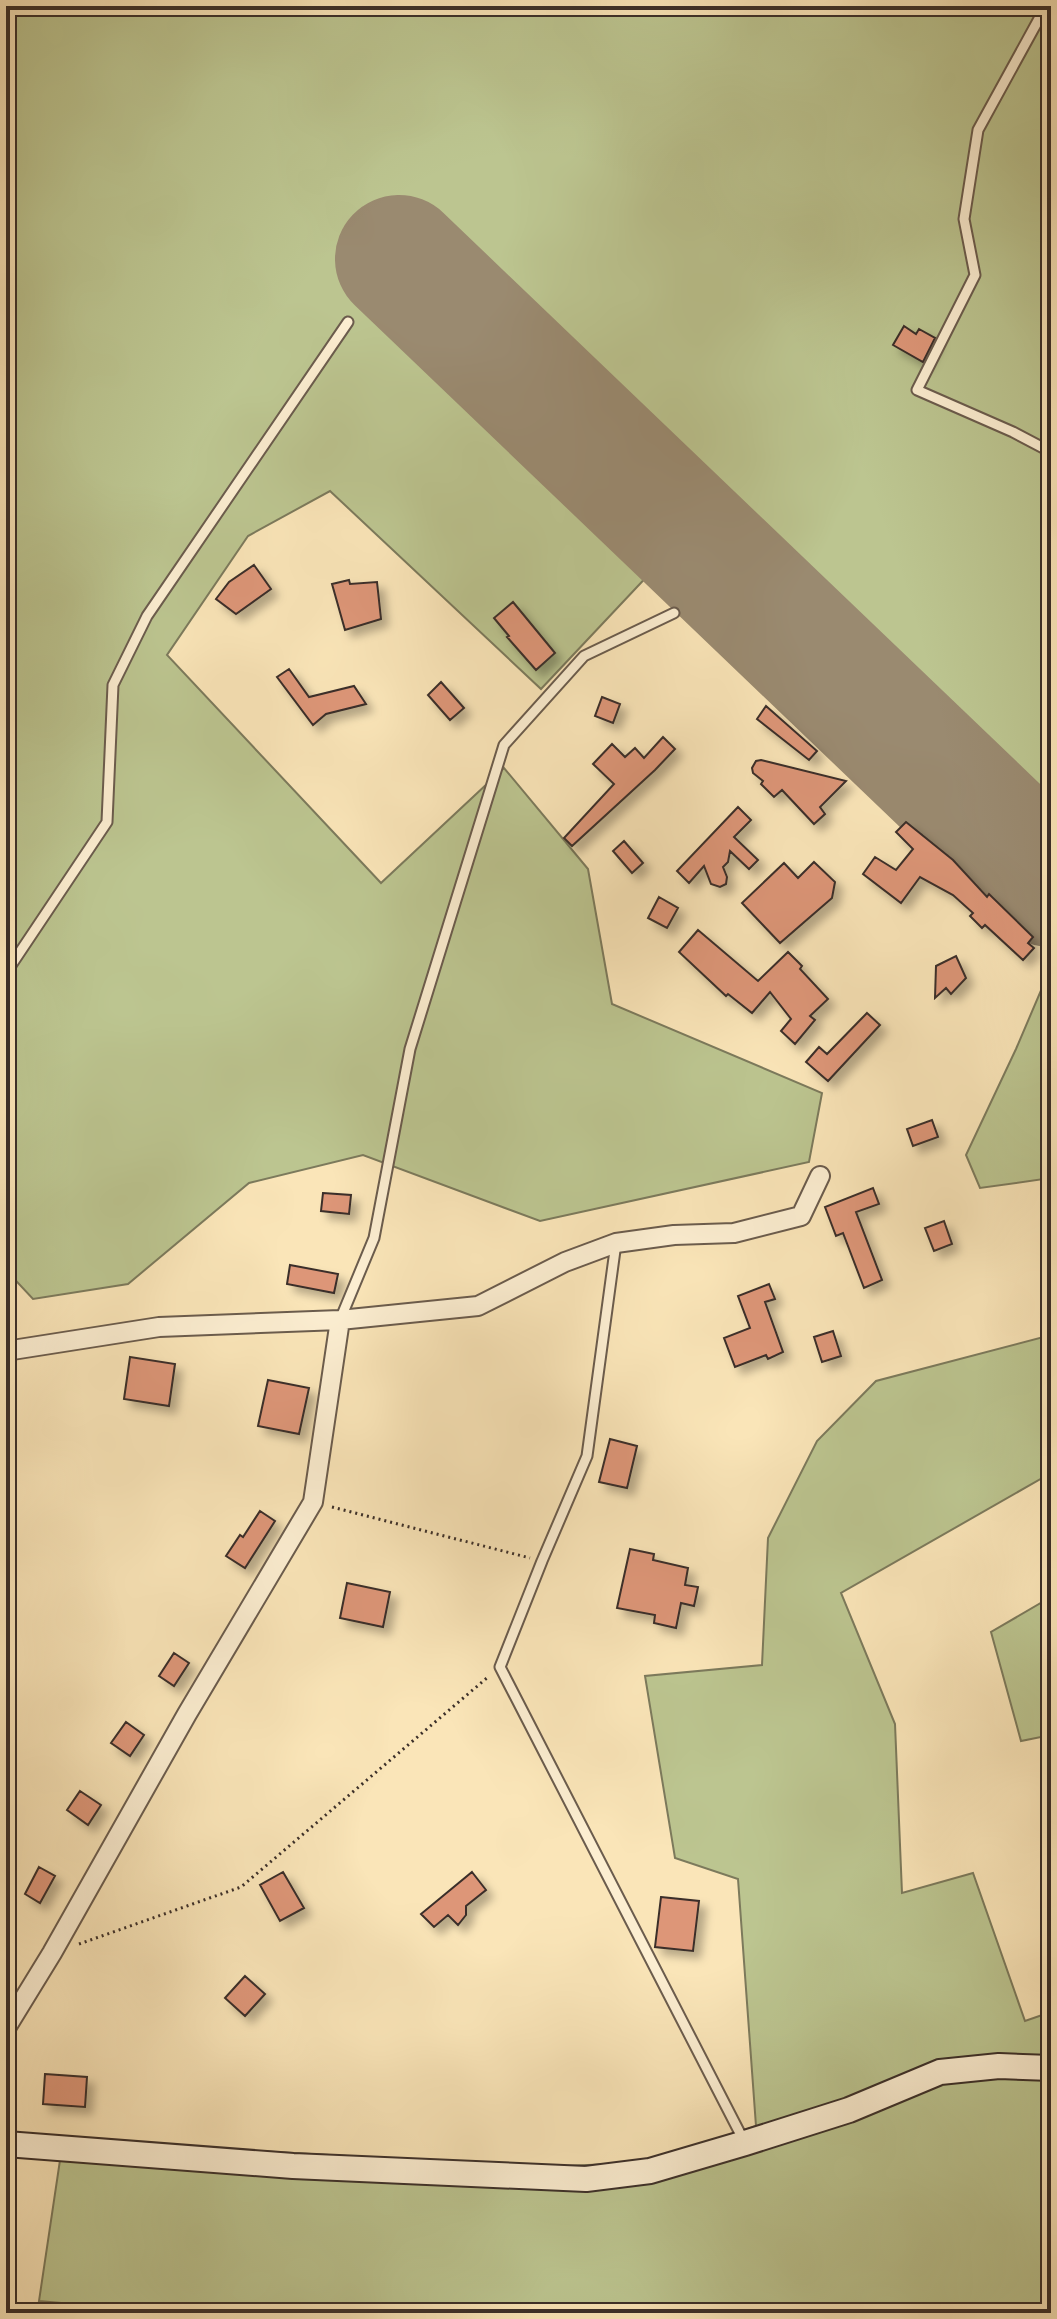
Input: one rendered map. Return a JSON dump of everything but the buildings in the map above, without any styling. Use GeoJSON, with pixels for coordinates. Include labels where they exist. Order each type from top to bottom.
{"type":"FeatureCollection","features":[{"type":"Feature","properties":{"kind":"street"},"geometry":{"type":"LineString","coordinates":[[6,1351],[159,1327],[340,1320],[478,1306],[565,1262],[616,1243],[674,1235],[734,1233],[801,1216],[820,1176]]}},
{"type":"Feature","properties":{"kind":"street"},"geometry":{"type":"LineString","coordinates":[[6,2028],[313,1502],[340,1320]]}},
{"type":"Feature","properties":{"kind":"street"},"geometry":{"type":"LineString","coordinates":[[6,2144],[293,2166],[586,2179],[650,2171],[745,2143],[849,2110],[940,2072],[999,2066],[1051,2068]]}},
{"type":"Feature","properties":{"kind":"lane"},"geometry":{"type":"LineString","coordinates":[[1046,6],[978,130],[964,219],[975,275],[917,390],[1051,452]]}},
{"type":"Feature","properties":{"kind":"lane"},"geometry":{"type":"LineString","coordinates":[[6,973],[107,822],[113,685],[147,616],[348,322]]}},
{"type":"Feature","properties":{"kind":"lane"},"geometry":{"type":"LineString","coordinates":[[340,1320],[374,1238],[410,1049],[504,745],[584,656],[674,613]]}},
{"type":"Feature","properties":{"kind":"lane"},"geometry":{"type":"LineString","coordinates":[[616,1243],[587,1456],[500,1667],[745,2143]]}},
{"type":"Feature","properties":{"kind":"path"},"geometry":{"type":"LineString","coordinates":[[313,1502],[542,1561]]}},
{"type":"Feature","properties":{"kind":"path"},"geometry":{"type":"LineString","coordinates":[[52,1953],[241,1887],[500,1667]]}},
{"type":"Feature","properties":{"kind":"green space"},"geometry":{"type":"Polygon","coordinates":[[[6,6],[1051,6],[1051,951],[653,570],[541,689],[330,491],[248,536],[167,655],[381,883],[504,768],[588,869],[612,1004],[822,1093],[809,1162],[540,1221],[363,1155],[249,1183],[128,1284],[33,1299],[6,1270],[6,6]]]}},
{"type":"Feature","properties":{"kind":"green space"},"geometry":{"type":"Polygon","coordinates":[[[1051,967],[1051,1178],[980,1188],[966,1155],[1051,967]]]}},
{"type":"Feature","properties":{"kind":"green space"},"geometry":{"type":"Polygon","coordinates":[[[1051,1335],[1051,1473],[841,1593],[895,1724],[902,1893],[973,1873],[1025,2021],[1051,2012],[1051,2313],[83,2313],[83,2305],[39,2301],[63,2140],[540,2167],[659,2162],[756,2126],[738,1879],[675,1858],[645,1676],[762,1665],[768,1538],[817,1441],[876,1381],[1051,1335]]]}},
{"type":"Feature","properties":{"kind":"green space"},"geometry":{"type":"Polygon","coordinates":[[[1051,1597],[1051,1735],[1021,1741],[991,1632],[1051,1597]]]}},
{"type":"Feature","properties":{"kind":"runway"},"geometry":{"type":"LineString","coordinates":[[399,259],[1051,883]]}}]}
